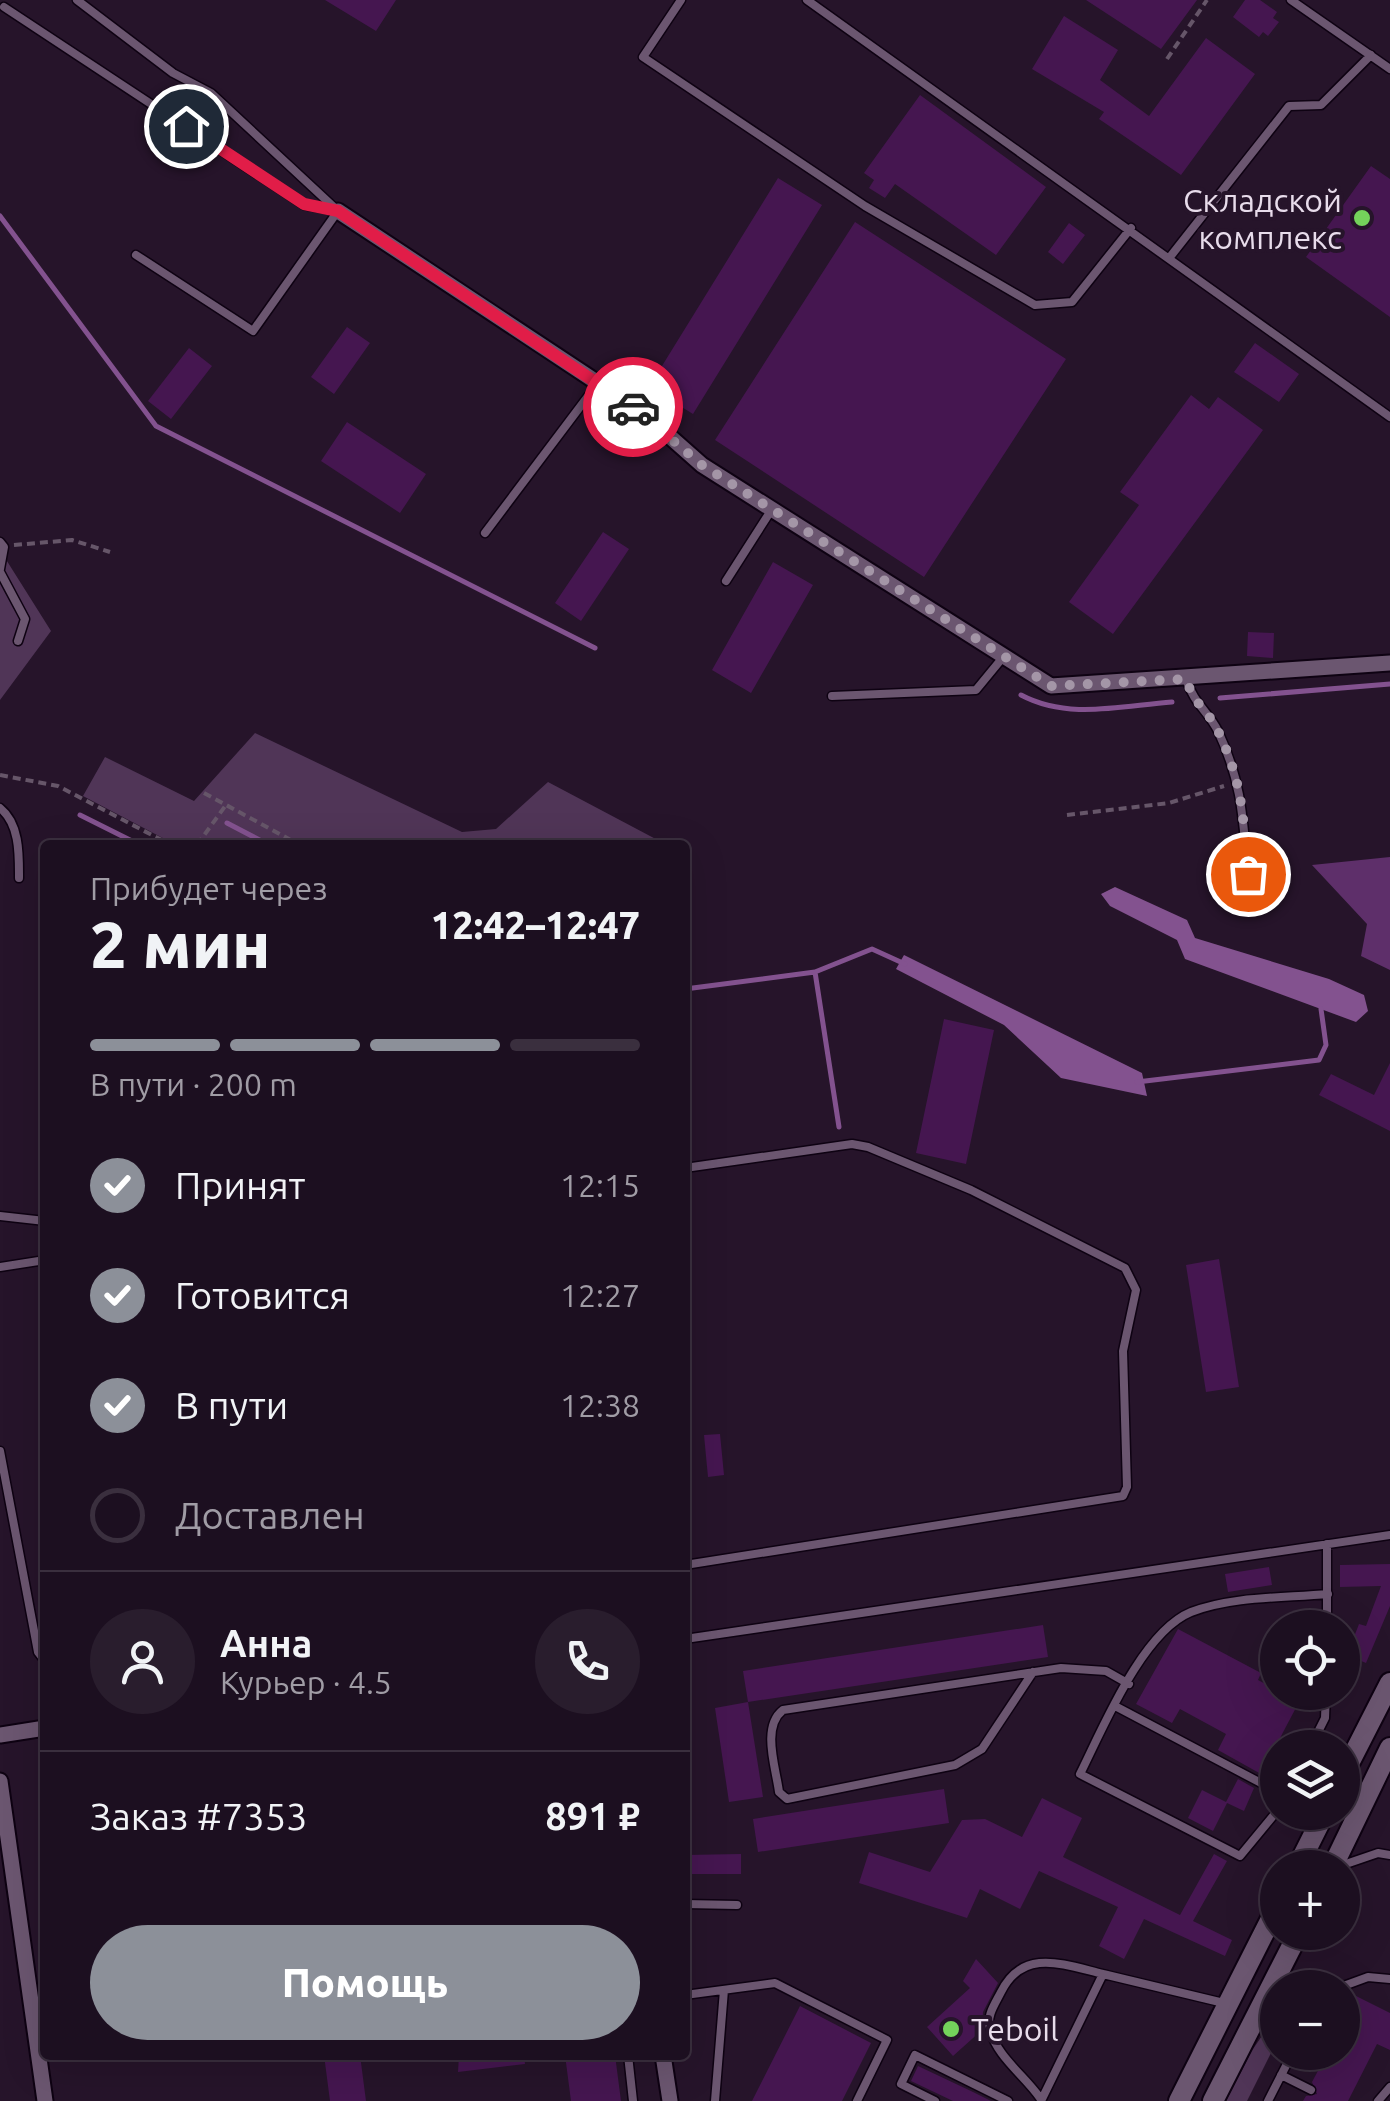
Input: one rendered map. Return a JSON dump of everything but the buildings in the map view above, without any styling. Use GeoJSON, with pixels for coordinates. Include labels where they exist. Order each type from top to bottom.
{"type":"FeatureCollection","features":[{"type":"Feature","properties":{"kind":"main road"},"geometry":{"type":"LineString","coordinates":[[1360,1742],[1390,1683]]}},
{"type":"Feature","properties":{"kind":"main road"},"geometry":{"type":"LineString","coordinates":[[1342,1850],[1390,1748]]}},
{"type":"Feature","properties":{"kind":"main road"},"geometry":{"type":"LineString","coordinates":[[1179,2101],[1260,1941]]}},
{"type":"Feature","properties":{"kind":"main road"},"geometry":{"type":"LineString","coordinates":[[1213,2101],[1289,1950]]}},
{"type":"Feature","properties":{"kind":"street"},"geometry":{"type":"LineString","coordinates":[[338,211],[650,419],[702,465],[1051,686],[1390,662]]}},
{"type":"Feature","properties":{"kind":"street"},"geometry":{"type":"LineString","coordinates":[[0,1735],[40,1729]]}},
{"type":"Feature","properties":{"kind":"street"},"geometry":{"type":"LineString","coordinates":[[0,1782],[40,2034]]}},
{"type":"Feature","properties":{"kind":"street"},"geometry":{"type":"LineString","coordinates":[[42,2060],[45,2101]]}},
{"type":"Feature","properties":{"kind":"street"},"geometry":{"type":"LineString","coordinates":[[664,2060],[670,2101]]}},
{"type":"Feature","properties":{"kind":"lane"},"geometry":{"type":"LineString","coordinates":[[77,0],[173,73],[211,93],[338,211]]}},
{"type":"Feature","properties":{"kind":"lane"},"geometry":{"type":"LineString","coordinates":[[681,0],[643,57],[865,206],[1034,304],[1072,302],[1130,228]]}},
{"type":"Feature","properties":{"kind":"lane"},"geometry":{"type":"LineString","coordinates":[[807,0],[1390,417]]}},
{"type":"Feature","properties":{"kind":"lane"},"geometry":{"type":"LineString","coordinates":[[1291,0],[1390,69]]}},
{"type":"Feature","properties":{"kind":"lane"},"geometry":{"type":"LineString","coordinates":[[4,7],[304,204],[338,211]]}},
{"type":"Feature","properties":{"kind":"lane"},"geometry":{"type":"LineString","coordinates":[[1170,256],[1289,106],[1321,105],[1371,55]]}},
{"type":"Feature","properties":{"kind":"lane"},"geometry":{"type":"LineString","coordinates":[[136,254],[253,331],[338,211]]}},
{"type":"Feature","properties":{"kind":"lane"},"geometry":{"type":"LineString","coordinates":[[485,533],[598,383]]}},
{"type":"Feature","properties":{"kind":"lane"},"geometry":{"type":"LineString","coordinates":[[726,580],[772,509]]}},
{"type":"Feature","properties":{"kind":"lane"},"geometry":{"type":"LineString","coordinates":[[2,545],[0,570],[25,619],[18,641]]}},
{"type":"Feature","properties":{"kind":"lane"},"geometry":{"type":"LineString","coordinates":[[832,696],[976,690],[1004,656]]}},
{"type":"Feature","properties":{"kind":"lane"},"geometry":{"type":"LineString","coordinates":[[1186,679],[1194,702],[1217,727],[1240,779],[1248,874]]}},
{"type":"Feature","properties":{"kind":"lane"},"geometry":{"type":"LineString","coordinates":[[0,808],[8,814],[18,845],[19,878]]}},
{"type":"Feature","properties":{"kind":"lane"},"geometry":{"type":"LineString","coordinates":[[690,1167],[852,1144],[868,1147],[972,1190],[1125,1268],[1136,1290],[1123,1350],[1127,1487],[1123,1496],[690,1563]]}},
{"type":"Feature","properties":{"kind":"lane"},"geometry":{"type":"LineString","coordinates":[[0,1216],[40,1220]]}},
{"type":"Feature","properties":{"kind":"lane"},"geometry":{"type":"LineString","coordinates":[[0,1267],[40,1261]]}},
{"type":"Feature","properties":{"kind":"lane"},"geometry":{"type":"LineString","coordinates":[[0,1451],[40,1655]]}},
{"type":"Feature","properties":{"kind":"lane"},"geometry":{"type":"LineString","coordinates":[[690,1638],[1390,1535]]}},
{"type":"Feature","properties":{"kind":"lane"},"geometry":{"type":"LineString","coordinates":[[1326,1544],[1328,1610]]}},
{"type":"Feature","properties":{"kind":"lane"},"geometry":{"type":"LineString","coordinates":[[1261,1830],[1240,1856],[1080,1774],[1115,1706],[1160,1633],[1188,1614],[1217,1604],[1328,1594]]}},
{"type":"Feature","properties":{"kind":"lane"},"geometry":{"type":"LineString","coordinates":[[1033,1672],[982,1748],[955,1765],[787,1799],[779,1792],[771,1733],[776,1716],[784,1710],[1033,1672],[1089,1667],[1129,1684]]}},
{"type":"Feature","properties":{"kind":"lane"},"geometry":{"type":"LineString","coordinates":[[1115,1706],[1260,1783]]}},
{"type":"Feature","properties":{"kind":"lane"},"geometry":{"type":"LineString","coordinates":[[1360,1857],[1390,1855]]}},
{"type":"Feature","properties":{"kind":"lane"},"geometry":{"type":"LineString","coordinates":[[690,1904],[737,1905]]}},
{"type":"Feature","properties":{"kind":"lane"},"geometry":{"type":"LineString","coordinates":[[1102,1974],[1040,2100],[1004,2055],[989,2028],[1009,1976],[1044,1960],[1228,2004]]}},
{"type":"Feature","properties":{"kind":"lane"},"geometry":{"type":"LineString","coordinates":[[1360,1981],[1390,1979]]}},
{"type":"Feature","properties":{"kind":"lane"},"geometry":{"type":"LineString","coordinates":[[690,1994],[776,1983],[887,2040],[856,2101]]}},
{"type":"Feature","properties":{"kind":"lane"},"geometry":{"type":"LineString","coordinates":[[714,2101],[724,1990]]}},
{"type":"Feature","properties":{"kind":"lane"},"geometry":{"type":"LineString","coordinates":[[936,2101],[901,2084],[915,2055],[1008,2101]]}},
{"type":"Feature","properties":{"kind":"lane"},"geometry":{"type":"LineString","coordinates":[[629,2060],[634,2101]]}},
{"type":"Feature","properties":{"kind":"lane"},"geometry":{"type":"LineString","coordinates":[[1268,2101],[1284,2070]]}},
{"type":"Feature","properties":{"kind":"lane"},"geometry":{"type":"LineString","coordinates":[[1281,2075],[1311,2090]]}},
{"type":"Feature","properties":{"kind":"lane"},"geometry":{"type":"LineString","coordinates":[[1378,2101],[1390,2087]]}},
{"type":"Feature","properties":{"kind":"path"},"geometry":{"type":"LineString","coordinates":[[1166,59],[1207,0]]}},
{"type":"Feature","properties":{"kind":"path"},"geometry":{"type":"LineString","coordinates":[[2,545],[57,539],[110,552]]}},
{"type":"Feature","properties":{"kind":"path"},"geometry":{"type":"LineString","coordinates":[[0,775],[58,786],[161,840]]}},
{"type":"Feature","properties":{"kind":"path"},"geometry":{"type":"LineString","coordinates":[[1068,815],[1169,803],[1240,779]]}},
{"type":"Feature","properties":{"kind":"path"},"geometry":{"type":"LineString","coordinates":[[204,793],[291,840]]}},
{"type":"Feature","properties":{"kind":"path"},"geometry":{"type":"LineString","coordinates":[[202,840],[226,805]]}},
{"type":"Feature","properties":{"kind":"shaded area"},"geometry":{"type":"Polygon","coordinates":[[[0,550],[51,631],[0,700],[0,550]]]}},
{"type":"Feature","properties":{"kind":"shaded area"},"geometry":{"type":"Polygon","coordinates":[[[255,733],[462,832],[496,829],[548,782],[658,840],[167,840],[83,796],[105,757],[194,801],[255,733]]]}},
{"type":"Feature","properties":{"kind":"shaded area"},"geometry":{"type":"Polygon","coordinates":[[[1390,857],[1390,970],[1361,956],[1367,924],[1312,865],[1390,857]]]}},
{"type":"Feature","properties":{"kind":"shaded area"},"geometry":{"type":"Polygon","coordinates":[[[1115,887],[1187,920],[1195,938],[1329,979],[1364,995],[1368,1011],[1356,1022],[1185,959],[1177,940],[1110,906],[1101,894],[1115,887]]]}},
{"type":"Feature","properties":{"kind":"shaded area"},"geometry":{"type":"Polygon","coordinates":[[[904,955],[1142,1073],[1147,1096],[1061,1078],[1004,1025],[896,969],[904,955]]]}},
{"type":"Feature","properties":{"kind":"shaded area"},"geometry":{"type":"Polygon","coordinates":[[[1260,2039],[1262,2070],[1247,2101],[1226,2101],[1260,2039]]]}},
{"type":"Feature","properties":{"kind":"waterway"},"geometry":{"type":"LineString","coordinates":[[0,216],[156,426],[595,648]]}},
{"type":"Feature","properties":{"kind":"waterway"},"geometry":{"type":"LineString","coordinates":[[1220,698],[1390,684]]}},
{"type":"Feature","properties":{"kind":"waterway"},"geometry":{"type":"LineString","coordinates":[[1021,695],[1039,703],[1076,709],[1172,702]]}},
{"type":"Feature","properties":{"kind":"waterway"},"geometry":{"type":"LineString","coordinates":[[80,815],[130,840]]}},
{"type":"Feature","properties":{"kind":"waterway"},"geometry":{"type":"LineString","coordinates":[[227,823],[259,840]]}},
{"type":"Feature","properties":{"kind":"waterway"},"geometry":{"type":"LineString","coordinates":[[815,972],[872,949],[905,964]]}},
{"type":"Feature","properties":{"kind":"waterway"},"geometry":{"type":"LineString","coordinates":[[690,988],[815,972],[839,1127]]}},
{"type":"Feature","properties":{"kind":"waterway"},"geometry":{"type":"LineString","coordinates":[[1137,1082],[1319,1060],[1326,1045],[1321,1009]]}},
{"type":"Feature","properties":{"kind":"way so far"},"geometry":{"type":"LineString","coordinates":[[633,407],[702,465],[1051,686],[1186,679],[1194,702],[1217,727],[1240,779],[1248,874]]}},
{"type":"Feature","properties":{"kind":"place","name":"Складской комплекс"},"geometry":{"type":"Point","coordinates":[1362,218]}},
{"type":"Feature","properties":{"kind":"place","name":"Teboil"},"geometry":{"type":"Point","coordinates":[951,2029]}},
{"type":"Feature","properties":{"kind":"route"},"geometry":{"type":"LineString","coordinates":[[186,126],[304,204],[338,211],[633,407]]}}]}
